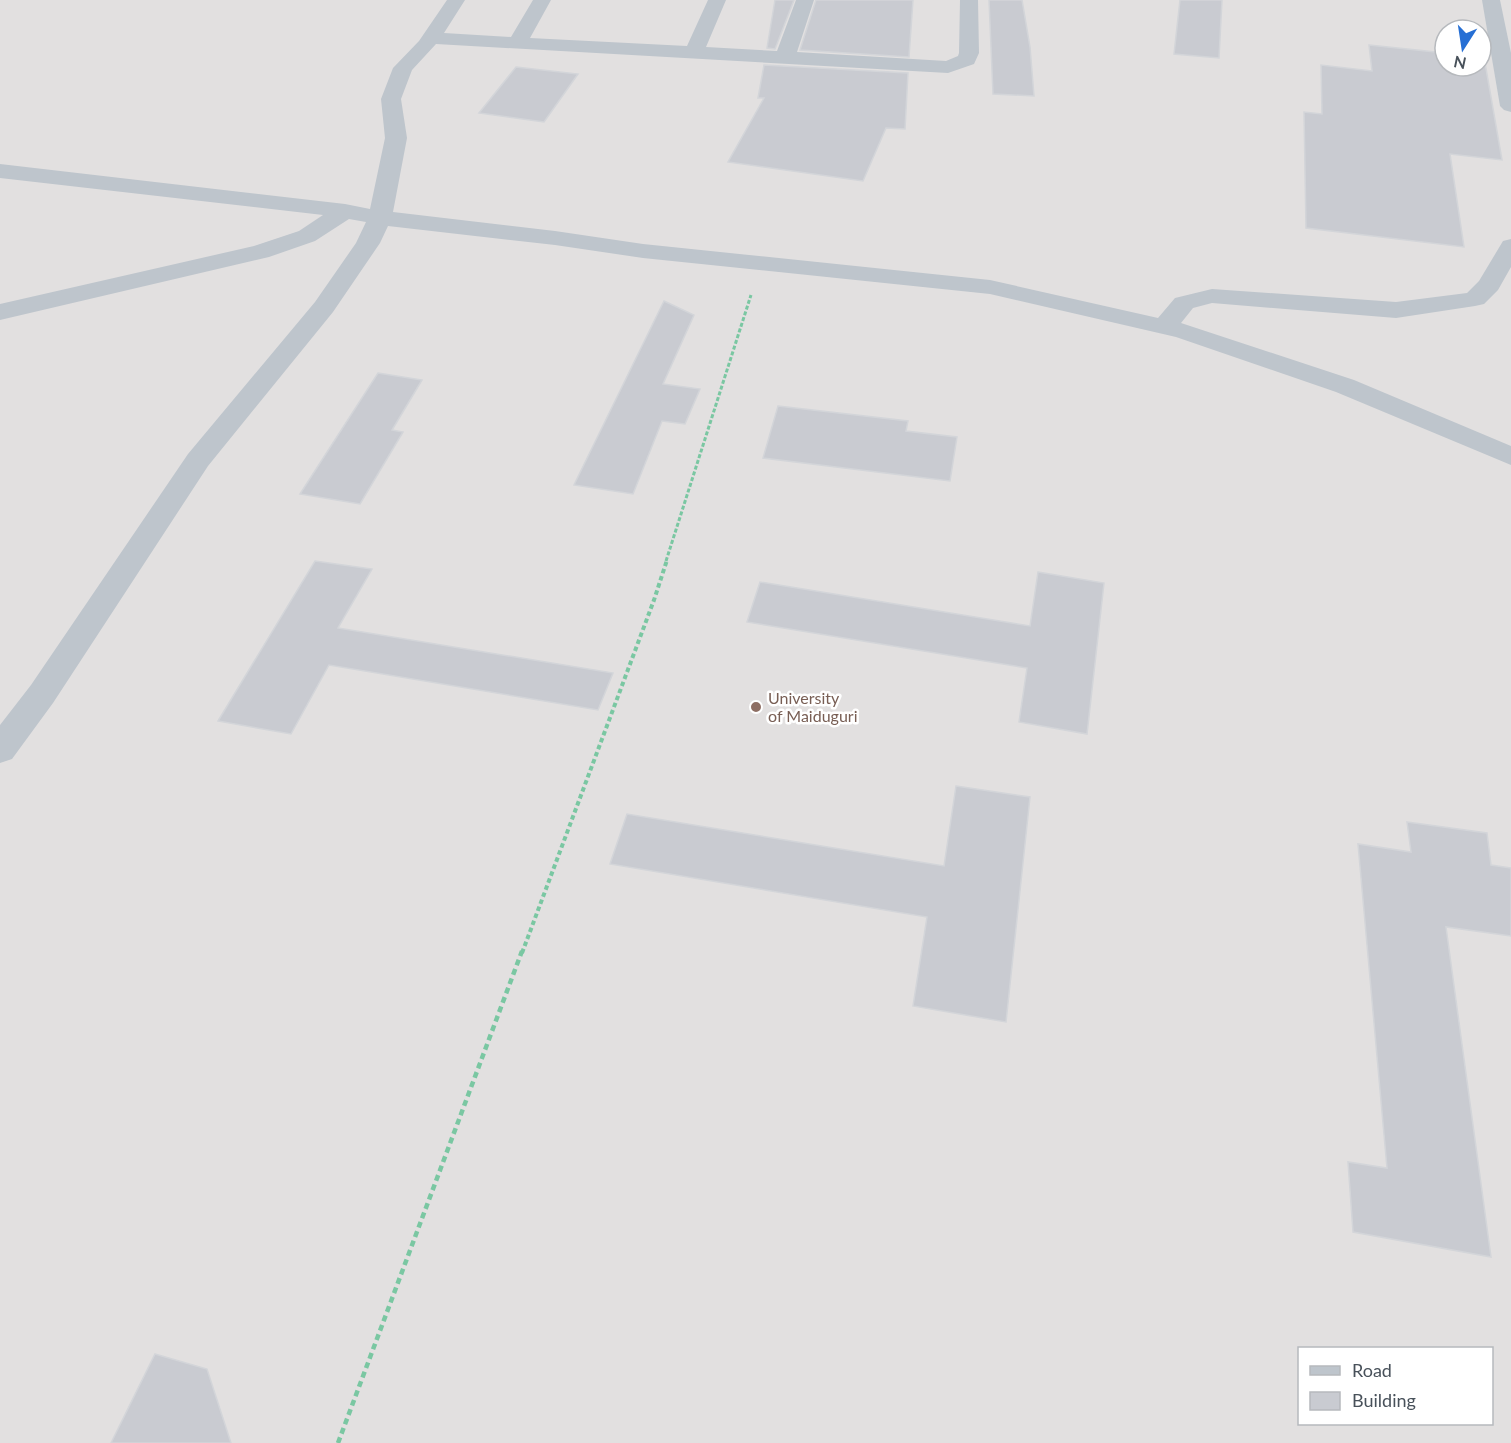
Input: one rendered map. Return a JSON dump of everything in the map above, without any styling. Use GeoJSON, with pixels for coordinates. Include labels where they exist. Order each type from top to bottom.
{"type":"FeatureCollection","features":[{"type":"Feature","properties":{"kind":"street"},"geometry":{"type":"LineString","coordinates":[[0,750],[42,694],[198,460],[324,307],[368,243],[380,218],[396,138],[391,99],[403,68],[431,38],[456,0]]}},
{"type":"Feature","properties":{"kind":"street"},"geometry":{"type":"LineString","coordinates":[[516,44],[542,0]]}},
{"type":"Feature","properties":{"kind":"street"},"geometry":{"type":"LineString","coordinates":[[694,52],[717,0]]}},
{"type":"Feature","properties":{"kind":"street"},"geometry":{"type":"LineString","coordinates":[[784,57],[805,0]]}},
{"type":"Feature","properties":{"kind":"street"},"geometry":{"type":"LineString","coordinates":[[431,38],[948,67],[967,60],[969,0]]}},
{"type":"Feature","properties":{"kind":"street"},"geometry":{"type":"LineString","coordinates":[[1491,0],[1511,106]]}},
{"type":"Feature","properties":{"kind":"street"},"geometry":{"type":"LineString","coordinates":[[0,171],[345,211],[380,218],[555,238],[643,251],[990,287],[1183,331],[1344,386],[1511,456]]}},
{"type":"Feature","properties":{"kind":"street"},"geometry":{"type":"LineString","coordinates":[[0,312],[261,252],[307,236],[345,211]]}},
{"type":"Feature","properties":{"kind":"street"},"geometry":{"type":"LineString","coordinates":[[1165,326],[1184,303],[1212,296],[1396,310],[1475,299],[1489,285],[1511,246]]}},
{"type":"Feature","properties":{"kind":"street"},"geometry":{"type":"LineString","coordinates":[[0,721],[42,694]]}},
{"type":"Feature","properties":{"kind":"path"},"geometry":{"type":"LineString","coordinates":[[338,1443],[654,600],[761,263]]}},
{"type":"Feature","properties":{"kind":"shaded area","name":"University of Maiduguri"},"geometry":{"type":"Polygon","coordinates":[[[0,0],[1511,0],[1511,1443],[0,1443],[0,0]]]}},
{"type":"Feature","properties":{"kind":"building"},"geometry":{"type":"Polygon","coordinates":[[[775,0],[794,0],[775,49],[767,48],[775,0]]]}},
{"type":"Feature","properties":{"kind":"building"},"geometry":{"type":"Polygon","coordinates":[[[816,0],[913,0],[909,57],[800,50],[816,0]]]}},
{"type":"Feature","properties":{"kind":"building"},"geometry":{"type":"Polygon","coordinates":[[[989,0],[1022,0],[1030,47],[1034,96],[993,94],[989,0]]]}},
{"type":"Feature","properties":{"kind":"building"},"geometry":{"type":"Polygon","coordinates":[[[1180,0],[1222,0],[1219,58],[1174,54],[1180,0]]]}},
{"type":"Feature","properties":{"kind":"building"},"geometry":{"type":"Polygon","coordinates":[[[1369,45],[1433,52],[1433,78],[1488,78],[1502,160],[1450,154],[1464,247],[1306,228],[1304,112],[1322,114],[1321,65],[1372,71],[1369,45]]]}},
{"type":"Feature","properties":{"kind":"building"},"geometry":{"type":"Polygon","coordinates":[[[764,65],[908,73],[905,129],[886,128],[863,181],[728,162],[764,98],[758,98],[764,65]]]}},
{"type":"Feature","properties":{"kind":"building"},"geometry":{"type":"Polygon","coordinates":[[[516,67],[578,74],[544,122],[479,113],[516,67]]]}},
{"type":"Feature","properties":{"kind":"building"},"geometry":{"type":"Polygon","coordinates":[[[664,301],[694,315],[663,384],[700,389],[685,424],[662,421],[633,494],[574,485],[664,301]]]}},
{"type":"Feature","properties":{"kind":"building"},"geometry":{"type":"Polygon","coordinates":[[[378,373],[422,380],[392,430],[403,432],[360,504],[300,494],[378,373]]]}},
{"type":"Feature","properties":{"kind":"building"},"geometry":{"type":"Polygon","coordinates":[[[778,406],[908,421],[906,431],[957,437],[950,481],[763,458],[778,406]]]}},
{"type":"Feature","properties":{"kind":"building"},"geometry":{"type":"Polygon","coordinates":[[[315,561],[372,569],[338,628],[613,673],[598,710],[329,665],[291,734],[218,721],[315,561]]]}},
{"type":"Feature","properties":{"kind":"building"},"geometry":{"type":"Polygon","coordinates":[[[1038,572],[1104,583],[1087,734],[1019,722],[1027,668],[747,622],[760,582],[1030,626],[1038,572]]]}},
{"type":"Feature","properties":{"kind":"building"},"geometry":{"type":"Polygon","coordinates":[[[956,786],[1030,797],[1006,1022],[913,1006],[927,917],[610,864],[627,814],[944,866],[956,786]]]}},
{"type":"Feature","properties":{"kind":"building"},"geometry":{"type":"Polygon","coordinates":[[[1407,822],[1487,833],[1491,865],[1511,868],[1511,936],[1446,927],[1491,1257],[1353,1232],[1348,1162],[1387,1168],[1358,844],[1411,852],[1407,822]]]}},
{"type":"Feature","properties":{"kind":"building"},"geometry":{"type":"Polygon","coordinates":[[[155,1354],[207,1369],[231,1443],[111,1443],[155,1354]]]}},
{"type":"Feature","properties":{"kind":"place","name":"University of Maiduguri"},"geometry":{"type":"Point","coordinates":[756,707]}}]}
